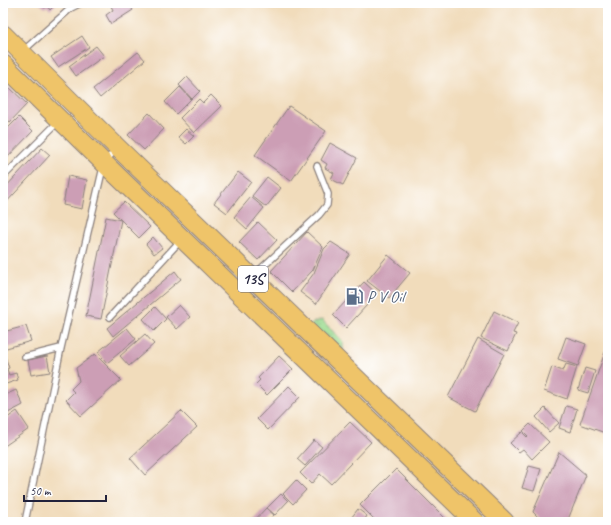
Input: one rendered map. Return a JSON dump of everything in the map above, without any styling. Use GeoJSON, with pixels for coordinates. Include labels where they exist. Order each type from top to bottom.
{"type":"FeatureCollection","features":[{"type":"Feature","properties":{"kind":"highway","name":"13S"},"geometry":{"type":"LineString","coordinates":[[3,34],[118,148],[505,522]]}},
{"type":"Feature","properties":{"kind":"highway","name":"13S"},"geometry":{"type":"LineString","coordinates":[[3,64],[475,522]]}},
{"type":"Feature","properties":{"kind":"lane"},"geometry":{"type":"LineString","coordinates":[[22,53],[71,8],[81,3]]}},
{"type":"Feature","properties":{"kind":"lane"},"geometry":{"type":"LineString","coordinates":[[3,177],[60,120]]}},
{"type":"Feature","properties":{"kind":"lane"},"geometry":{"type":"LineString","coordinates":[[25,522],[61,348],[104,163],[118,148]]}},
{"type":"Feature","properties":{"kind":"lane"},"geometry":{"type":"LineString","coordinates":[[252,277],[319,215],[327,205],[328,194],[318,166]]}},
{"type":"Feature","properties":{"kind":"lane"},"geometry":{"type":"LineString","coordinates":[[110,317],[182,239]]}},
{"type":"Feature","properties":{"kind":"lane"},"geometry":{"type":"LineString","coordinates":[[25,357],[61,348]]}},
{"type":"Feature","properties":{"kind":"green space"},"geometry":{"type":"Polygon","coordinates":[[[322,320],[343,342],[343,350],[338,355],[309,327],[314,322],[322,320]]]}},
{"type":"Feature","properties":{"kind":"building"},"geometry":{"type":"Polygon","coordinates":[[[39,3],[57,3],[50,10],[47,6],[45,8],[39,3]]]}},
{"type":"Feature","properties":{"kind":"building"},"geometry":{"type":"Polygon","coordinates":[[[115,3],[128,3],[133,10],[111,24],[106,15],[113,10],[111,6],[115,3]]]}},
{"type":"Feature","properties":{"kind":"building"},"geometry":{"type":"Polygon","coordinates":[[[82,36],[89,47],[58,67],[51,57],[82,36]]]}},
{"type":"Feature","properties":{"kind":"building"},"geometry":{"type":"Polygon","coordinates":[[[96,46],[104,56],[76,76],[69,66],[96,46]]]}},
{"type":"Feature","properties":{"kind":"building"},"geometry":{"type":"Polygon","coordinates":[[[138,52],[145,60],[100,98],[93,89],[138,52]]]}},
{"type":"Feature","properties":{"kind":"building"},"geometry":{"type":"Polygon","coordinates":[[[187,77],[200,91],[192,99],[179,85],[187,77]]]}},
{"type":"Feature","properties":{"kind":"building"},"geometry":{"type":"Polygon","coordinates":[[[9,87],[27,104],[10,122],[3,116],[3,94],[9,87]]]}},
{"type":"Feature","properties":{"kind":"building"},"geometry":{"type":"Polygon","coordinates":[[[180,87],[191,99],[176,114],[165,102],[180,87]]]}},
{"type":"Feature","properties":{"kind":"building"},"geometry":{"type":"Polygon","coordinates":[[[211,95],[222,106],[194,133],[180,118],[199,99],[203,103],[211,95]]]}},
{"type":"Feature","properties":{"kind":"building"},"geometry":{"type":"Polygon","coordinates":[[[289,106],[326,131],[291,181],[255,155],[289,106]]]}},
{"type":"Feature","properties":{"kind":"building"},"geometry":{"type":"Polygon","coordinates":[[[149,113],[164,129],[144,150],[128,135],[149,113]]]}},
{"type":"Feature","properties":{"kind":"building"},"geometry":{"type":"Polygon","coordinates":[[[19,117],[33,131],[3,162],[3,133],[19,117]]]}},
{"type":"Feature","properties":{"kind":"building"},"geometry":{"type":"Polygon","coordinates":[[[186,129],[194,136],[186,144],[178,137],[186,129]]]}},
{"type":"Feature","properties":{"kind":"building"},"geometry":{"type":"Polygon","coordinates":[[[330,143],[357,158],[343,185],[331,179],[334,173],[325,168],[327,164],[321,160],[330,143]]]}},
{"type":"Feature","properties":{"kind":"building"},"geometry":{"type":"Polygon","coordinates":[[[42,148],[50,155],[3,206],[3,190],[42,148]]]}},
{"type":"Feature","properties":{"kind":"building"},"geometry":{"type":"Polygon","coordinates":[[[238,172],[251,182],[227,213],[214,203],[238,172]]]}},
{"type":"Feature","properties":{"kind":"building"},"geometry":{"type":"Polygon","coordinates":[[[68,176],[87,180],[82,209],[63,205],[68,176]]]}},
{"type":"Feature","properties":{"kind":"building"},"geometry":{"type":"Polygon","coordinates":[[[267,177],[281,188],[266,207],[252,196],[267,177]]]}},
{"type":"Feature","properties":{"kind":"building"},"geometry":{"type":"Polygon","coordinates":[[[251,197],[264,208],[247,229],[234,217],[251,197]]]}},
{"type":"Feature","properties":{"kind":"building"},"geometry":{"type":"Polygon","coordinates":[[[124,202],[150,227],[139,238],[113,212],[124,202]]]}},
{"type":"Feature","properties":{"kind":"building"},"geometry":{"type":"Polygon","coordinates":[[[106,217],[121,220],[101,319],[86,316],[106,217]]]}},
{"type":"Feature","properties":{"kind":"building"},"geometry":{"type":"Polygon","coordinates":[[[258,222],[277,240],[258,260],[239,242],[258,222]]]}},
{"type":"Feature","properties":{"kind":"building"},"geometry":{"type":"Polygon","coordinates":[[[307,232],[323,247],[313,270],[292,292],[271,271],[307,232]]]}},
{"type":"Feature","properties":{"kind":"building"},"geometry":{"type":"Polygon","coordinates":[[[153,237],[162,248],[154,254],[146,244],[153,237]]]}},
{"type":"Feature","properties":{"kind":"building"},"geometry":{"type":"Polygon","coordinates":[[[331,242],[350,254],[316,304],[300,292],[314,273],[324,249],[331,242]]]}},
{"type":"Feature","properties":{"kind":"building"},"geometry":{"type":"Polygon","coordinates":[[[388,255],[410,273],[389,298],[367,281],[388,255]]]}},
{"type":"Feature","properties":{"kind":"building"},"geometry":{"type":"Polygon","coordinates":[[[175,271],[181,279],[113,336],[107,328],[175,271]]]}},
{"type":"Feature","properties":{"kind":"building"},"geometry":{"type":"Polygon","coordinates":[[[364,282],[377,294],[346,328],[333,315],[364,282]]]}},
{"type":"Feature","properties":{"kind":"building"},"geometry":{"type":"Polygon","coordinates":[[[179,305],[190,317],[177,329],[166,317],[179,305]]]}},
{"type":"Feature","properties":{"kind":"building"},"geometry":{"type":"Polygon","coordinates":[[[155,307],[166,319],[154,331],[143,319],[155,307]]]}},
{"type":"Feature","properties":{"kind":"building"},"geometry":{"type":"Polygon","coordinates":[[[494,311],[518,323],[513,333],[516,334],[508,351],[481,338],[494,311]]]}},
{"type":"Feature","properties":{"kind":"building"},"geometry":{"type":"Polygon","coordinates":[[[26,326],[31,341],[3,349],[3,332],[26,326]]]}},
{"type":"Feature","properties":{"kind":"building"},"geometry":{"type":"Polygon","coordinates":[[[127,328],[136,339],[107,363],[98,352],[127,328]]]}},
{"type":"Feature","properties":{"kind":"building"},"geometry":{"type":"Polygon","coordinates":[[[145,334],[154,344],[129,366],[120,356],[145,334]]]}},
{"type":"Feature","properties":{"kind":"building"},"geometry":{"type":"Polygon","coordinates":[[[566,337],[586,344],[578,366],[558,359],[566,337]]]}},
{"type":"Feature","properties":{"kind":"building"},"geometry":{"type":"Polygon","coordinates":[[[478,339],[504,354],[475,411],[448,397],[478,339]]]}},
{"type":"Feature","properties":{"kind":"building"},"geometry":{"type":"Polygon","coordinates":[[[605,352],[608,353],[608,434],[580,424],[605,352]]]}},
{"type":"Feature","properties":{"kind":"building"},"geometry":{"type":"Polygon","coordinates":[[[95,354],[121,380],[81,416],[66,400],[74,392],[71,389],[79,381],[76,368],[95,354]]]}},
{"type":"Feature","properties":{"kind":"building"},"geometry":{"type":"Polygon","coordinates":[[[5,356],[9,368],[7,369],[9,375],[16,373],[18,380],[3,385],[3,357],[5,356]]]}},
{"type":"Feature","properties":{"kind":"building"},"geometry":{"type":"Polygon","coordinates":[[[47,356],[50,372],[31,375],[28,360],[47,356]]]}},
{"type":"Feature","properties":{"kind":"building"},"geometry":{"type":"Polygon","coordinates":[[[279,356],[293,369],[267,395],[256,384],[260,380],[258,378],[279,356]]]}},
{"type":"Feature","properties":{"kind":"building"},"geometry":{"type":"Polygon","coordinates":[[[566,364],[577,367],[567,399],[544,391],[552,367],[563,371],[566,364]]]}},
{"type":"Feature","properties":{"kind":"building"},"geometry":{"type":"Polygon","coordinates":[[[585,368],[595,371],[588,393],[578,390],[585,368]]]}},
{"type":"Feature","properties":{"kind":"building"},"geometry":{"type":"Polygon","coordinates":[[[289,386],[300,397],[268,430],[257,419],[289,386]]]}},
{"type":"Feature","properties":{"kind":"building"},"geometry":{"type":"Polygon","coordinates":[[[16,390],[23,405],[6,414],[3,409],[3,396],[16,390]]]}},
{"type":"Feature","properties":{"kind":"building"},"geometry":{"type":"Polygon","coordinates":[[[566,406],[577,409],[570,432],[559,428],[566,406]]]}},
{"type":"Feature","properties":{"kind":"building"},"geometry":{"type":"Polygon","coordinates":[[[545,408],[559,423],[549,432],[536,417],[545,408]]]}},
{"type":"Feature","properties":{"kind":"building"},"geometry":{"type":"Polygon","coordinates":[[[17,411],[29,429],[3,447],[3,421],[17,411]]]}},
{"type":"Feature","properties":{"kind":"building"},"geometry":{"type":"Polygon","coordinates":[[[181,411],[197,427],[145,475],[130,458],[181,411]]]}},
{"type":"Feature","properties":{"kind":"building"},"geometry":{"type":"Polygon","coordinates":[[[350,422],[371,442],[331,484],[320,474],[311,484],[300,473],[350,422]]]}},
{"type":"Feature","properties":{"kind":"building"},"geometry":{"type":"Polygon","coordinates":[[[530,424],[549,442],[532,459],[523,449],[519,452],[510,443],[522,432],[527,437],[528,436],[523,431],[530,424]]]}},
{"type":"Feature","properties":{"kind":"building"},"geometry":{"type":"Polygon","coordinates":[[[314,440],[322,447],[305,466],[297,459],[314,440]]]}},
{"type":"Feature","properties":{"kind":"building"},"geometry":{"type":"Polygon","coordinates":[[[559,452],[586,475],[567,522],[543,522],[533,512],[559,452]]]}},
{"type":"Feature","properties":{"kind":"building"},"geometry":{"type":"Polygon","coordinates":[[[529,466],[541,469],[534,491],[522,488],[529,466]]]}},
{"type":"Feature","properties":{"kind":"building"},"geometry":{"type":"Polygon","coordinates":[[[396,469],[449,522],[377,522],[360,505],[396,469]]]}},
{"type":"Feature","properties":{"kind":"building"},"geometry":{"type":"Polygon","coordinates":[[[296,480],[306,490],[293,504],[283,494],[296,480]]]}},
{"type":"Feature","properties":{"kind":"building"},"geometry":{"type":"Polygon","coordinates":[[[281,494],[288,501],[275,515],[267,508],[281,494]]]}},
{"type":"Feature","properties":{"kind":"building"},"geometry":{"type":"Polygon","coordinates":[[[266,508],[274,515],[267,522],[253,522],[266,508]]]}},
{"type":"Feature","properties":{"kind":"building"},"geometry":{"type":"Polygon","coordinates":[[[358,509],[367,516],[363,522],[348,522],[358,509]]]}},
{"type":"Feature","properties":{"kind":"place","name":"P V Oil"},"geometry":{"type":"Point","coordinates":[354,297]}}]}
